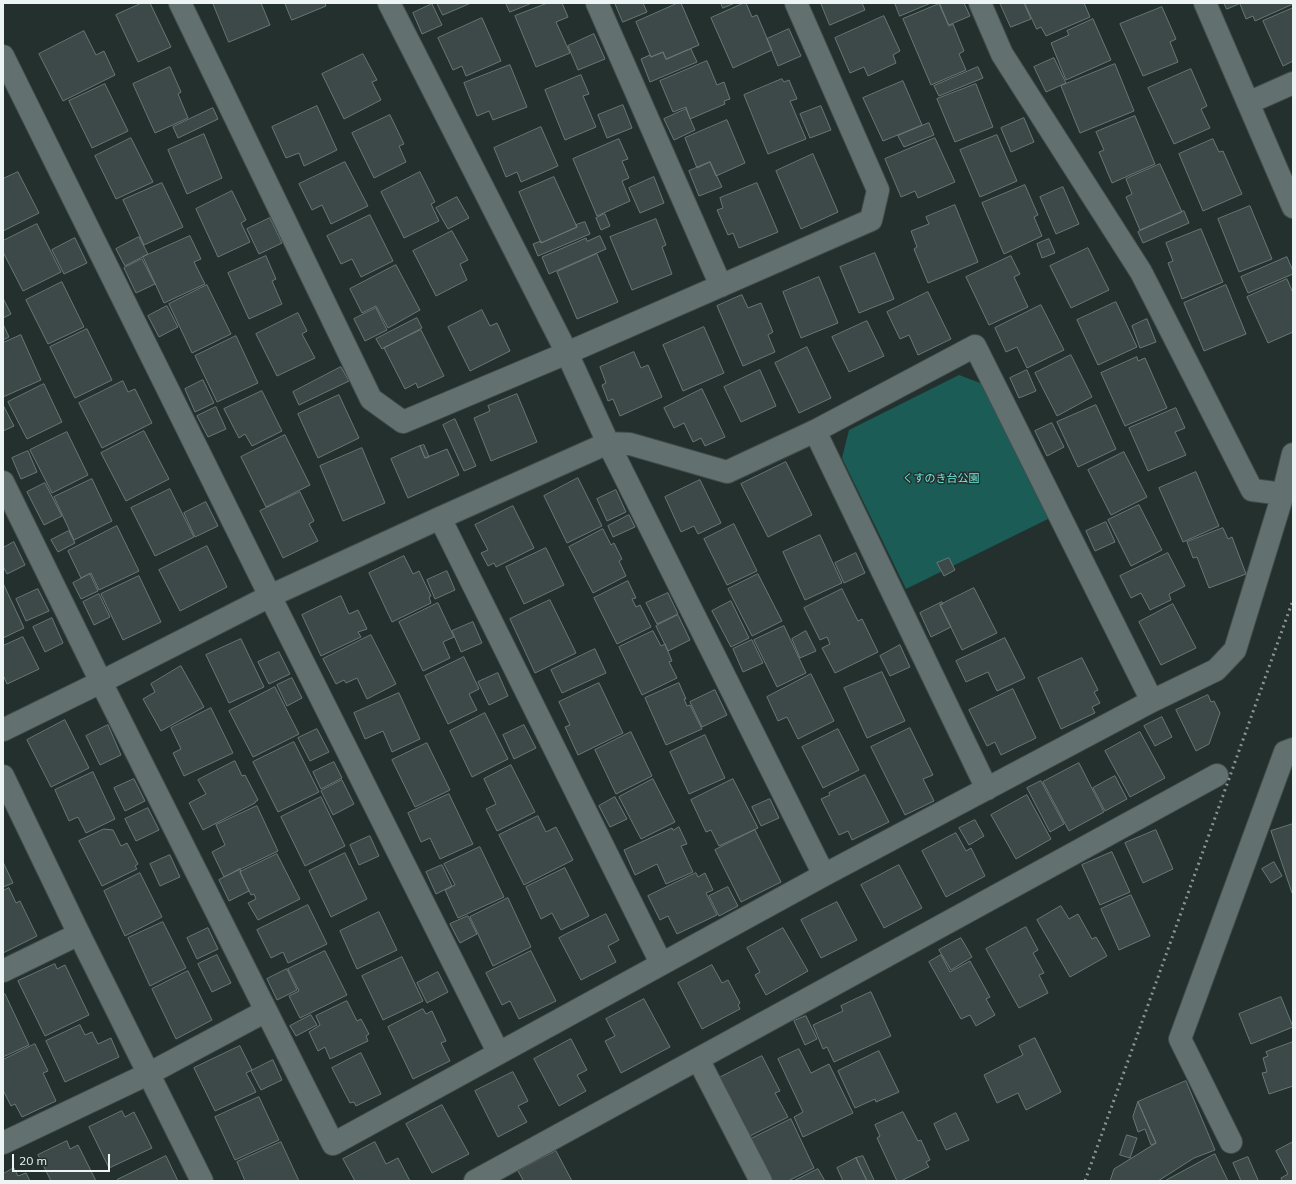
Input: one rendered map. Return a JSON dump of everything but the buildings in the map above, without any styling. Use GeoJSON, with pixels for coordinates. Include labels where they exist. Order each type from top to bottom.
{"type":"FeatureCollection","features":[{"type":"Feature","properties":{"kind":"street"},"geometry":{"type":"LineString","coordinates":[[180,3],[371,399],[403,422],[871,220],[878,190],[796,3]]}},
{"type":"Feature","properties":{"kind":"street"},"geometry":{"type":"LineString","coordinates":[[389,3],[567,352],[608,444],[824,875]]}},
{"type":"Feature","properties":{"kind":"street"},"geometry":{"type":"LineString","coordinates":[[597,3],[721,286]]}},
{"type":"Feature","properties":{"kind":"street"},"geometry":{"type":"LineString","coordinates":[[980,3],[1002,54],[1141,272],[1252,490],[1283,494]]}},
{"type":"Feature","properties":{"kind":"street"},"geometry":{"type":"LineString","coordinates":[[1205,3],[1293,207]]}},
{"type":"Feature","properties":{"kind":"street"},"geometry":{"type":"LineString","coordinates":[[3,56],[270,596],[498,1052]]}},
{"type":"Feature","properties":{"kind":"street"},"geometry":{"type":"LineString","coordinates":[[1248,102],[1293,83]]}},
{"type":"Feature","properties":{"kind":"street"},"geometry":{"type":"LineString","coordinates":[[3,730],[270,596],[440,518],[608,444],[630,444],[727,472],[815,431],[975,346],[1152,701]]}},
{"type":"Feature","properties":{"kind":"street"},"geometry":{"type":"LineString","coordinates":[[815,431],[987,789]]}},
{"type":"Feature","properties":{"kind":"street"},"geometry":{"type":"LineString","coordinates":[[3,482],[101,682],[333,1144],[498,1052],[824,875],[1152,701],[1216,670],[1235,650],[1283,494],[1293,454]]}},
{"type":"Feature","properties":{"kind":"street"},"geometry":{"type":"LineString","coordinates":[[440,518],[661,964]]}},
{"type":"Feature","properties":{"kind":"street"},"geometry":{"type":"LineString","coordinates":[[1231,1142],[1180,1039],[1285,752],[1293,749]]}},
{"type":"Feature","properties":{"kind":"street"},"geometry":{"type":"LineString","coordinates":[[475,1181],[506,1174],[698,1059],[1217,775]]}},
{"type":"Feature","properties":{"kind":"street"},"geometry":{"type":"LineString","coordinates":[[6,788],[150,1073],[202,1181]]}},
{"type":"Feature","properties":{"kind":"street"},"geometry":{"type":"LineString","coordinates":[[3,971],[79,934]]}},
{"type":"Feature","properties":{"kind":"street"},"geometry":{"type":"LineString","coordinates":[[3,1144],[150,1073],[266,1011]]}},
{"type":"Feature","properties":{"kind":"street"},"geometry":{"type":"LineString","coordinates":[[698,1059],[761,1181]]}},
{"type":"Feature","properties":{"kind":"green space","name":"くすのき台公園"},"geometry":{"type":"Polygon","coordinates":[[[959,375],[983,384],[1050,518],[906,589],[842,458],[849,430],[959,375]]]}},
{"type":"Feature","properties":{"kind":"railway"},"geometry":{"type":"LineString","coordinates":[[1085,1181],[1293,600]]}}]}
